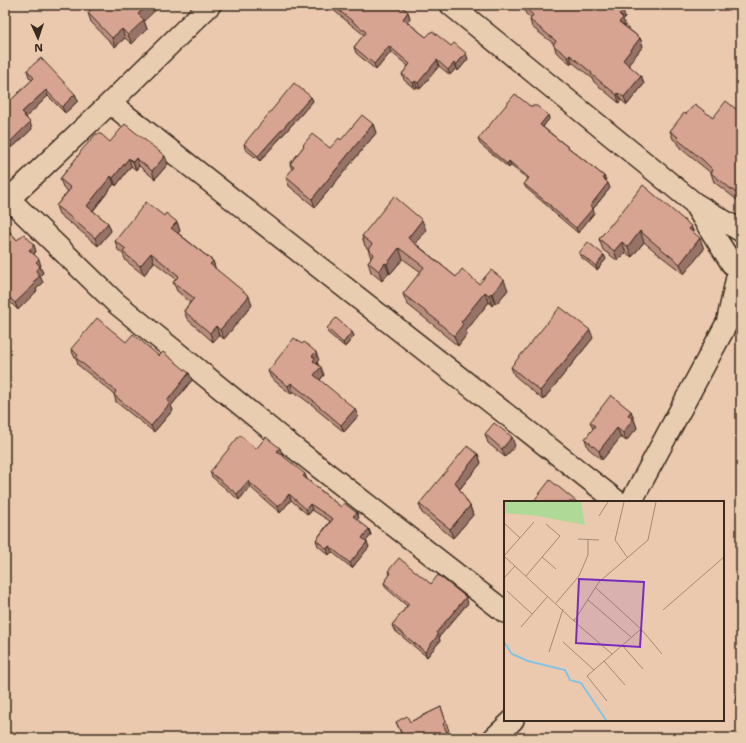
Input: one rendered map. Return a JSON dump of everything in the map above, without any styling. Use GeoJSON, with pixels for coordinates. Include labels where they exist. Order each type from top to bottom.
{"type":"FeatureCollection","features":[{"type":"Feature","properties":{"kind":"street"},"geometry":{"type":"LineString","coordinates":[[210,5],[110,103],[7,197],[116,303],[284,440],[504,611]]}},
{"type":"Feature","properties":{"kind":"street"},"geometry":{"type":"LineString","coordinates":[[451,5],[694,203],[741,231]]}},
{"type":"Feature","properties":{"kind":"street"},"geometry":{"type":"LineString","coordinates":[[110,103],[617,501]]}},
{"type":"Feature","properties":{"kind":"street"},"geometry":{"type":"LineString","coordinates":[[694,203],[737,274]]}},
{"type":"Feature","properties":{"kind":"street"},"geometry":{"type":"LineString","coordinates":[[632,501],[734,313],[738,247],[741,244]]}},
{"type":"Feature","properties":{"kind":"street"},"geometry":{"type":"LineString","coordinates":[[494,738],[512,721]]}},
{"type":"Feature","properties":{"kind":"building"},"geometry":{"type":"Polygon","coordinates":[[[95,5],[148,5],[138,14],[144,20],[128,35],[122,29],[112,38],[88,13],[95,5]]]}},
{"type":"Feature","properties":{"kind":"building"},"geometry":{"type":"Polygon","coordinates":[[[332,5],[400,5],[408,12],[403,19],[426,37],[432,31],[451,46],[454,43],[466,53],[456,65],[454,63],[448,70],[437,60],[418,83],[415,81],[413,83],[402,74],[410,64],[389,46],[374,64],[354,47],[366,32],[332,5]]]}},
{"type":"Feature","properties":{"kind":"building"},"geometry":{"type":"Polygon","coordinates":[[[617,5],[623,10],[619,14],[623,18],[619,22],[640,38],[623,60],[641,76],[624,97],[618,93],[617,95],[570,55],[568,57],[553,45],[556,41],[530,20],[533,15],[523,6],[617,5]]]}},
{"type":"Feature","properties":{"kind":"building"},"geometry":{"type":"Polygon","coordinates":[[[41,58],[75,94],[62,107],[46,90],[22,112],[30,122],[10,142],[5,137],[5,99],[7,97],[11,100],[34,78],[27,70],[41,58]]]}},
{"type":"Feature","properties":{"kind":"building"},"geometry":{"type":"Polygon","coordinates":[[[294,83],[311,97],[258,156],[244,144],[294,83]]]}},
{"type":"Feature","properties":{"kind":"building"},"geometry":{"type":"Polygon","coordinates":[[[515,94],[530,106],[537,106],[548,115],[540,125],[604,176],[603,178],[608,183],[590,206],[593,208],[576,228],[524,184],[529,178],[509,161],[507,164],[478,139],[515,94]]]}},
{"type":"Feature","properties":{"kind":"building"},"geometry":{"type":"Polygon","coordinates":[[[726,101],[741,113],[740,196],[711,173],[713,170],[677,139],[678,137],[670,131],[684,113],[686,114],[695,104],[713,118],[726,101]]]}},
{"type":"Feature","properties":{"kind":"building"},"geometry":{"type":"Polygon","coordinates":[[[362,115],[373,124],[312,199],[286,177],[294,167],[290,164],[312,134],[330,148],[339,138],[341,140],[362,115]]]}},
{"type":"Feature","properties":{"kind":"building"},"geometry":{"type":"Polygon","coordinates":[[[125,124],[165,156],[152,171],[136,158],[133,162],[129,158],[113,178],[111,176],[87,206],[108,223],[95,238],[56,206],[71,188],[60,179],[96,134],[101,134],[110,142],[125,124]]]}},
{"type":"Feature","properties":{"kind":"building"},"geometry":{"type":"Polygon","coordinates":[[[643,185],[691,226],[689,229],[700,238],[680,264],[640,231],[628,247],[622,242],[614,251],[599,239],[643,185]]]}},
{"type":"Feature","properties":{"kind":"building"},"geometry":{"type":"Polygon","coordinates":[[[394,196],[422,220],[408,238],[456,277],[462,269],[479,284],[491,270],[504,280],[492,294],[491,293],[489,295],[485,292],[461,322],[463,324],[454,336],[439,322],[403,294],[424,267],[399,248],[387,264],[385,263],[379,271],[368,262],[374,254],[368,249],[372,244],[362,236],[394,196]]]}},
{"type":"Feature","properties":{"kind":"building"},"geometry":{"type":"Polygon","coordinates":[[[146,202],[164,216],[166,213],[177,222],[171,228],[213,261],[210,264],[249,296],[220,330],[216,326],[210,333],[184,311],[194,298],[173,282],[179,276],[151,253],[140,266],[123,252],[126,249],[115,241],[146,202]]]}},
{"type":"Feature","properties":{"kind":"building"},"geometry":{"type":"Polygon","coordinates":[[[5,226],[17,240],[24,234],[34,245],[29,250],[39,259],[36,262],[40,266],[36,271],[40,276],[33,282],[35,284],[15,303],[5,293],[5,226]]]}},
{"type":"Feature","properties":{"kind":"building"},"geometry":{"type":"Polygon","coordinates":[[[588,242],[604,255],[596,266],[579,253],[588,242]]]}},
{"type":"Feature","properties":{"kind":"building"},"geometry":{"type":"Polygon","coordinates":[[[560,307],[590,330],[540,391],[511,367],[560,307]]]}},
{"type":"Feature","properties":{"kind":"building"},"geometry":{"type":"Polygon","coordinates":[[[97,318],[126,342],[133,334],[159,356],[163,352],[189,373],[167,401],[170,403],[151,426],[114,395],[116,391],[76,358],[78,355],[71,349],[97,318]]]}},
{"type":"Feature","properties":{"kind":"building"},"geometry":{"type":"Polygon","coordinates":[[[336,318],[352,332],[343,343],[327,328],[336,318]]]}},
{"type":"Feature","properties":{"kind":"building"},"geometry":{"type":"Polygon","coordinates":[[[294,338],[302,344],[304,342],[316,352],[312,356],[315,358],[313,361],[321,367],[314,375],[355,409],[341,425],[291,383],[288,386],[268,371],[294,338]]]}},
{"type":"Feature","properties":{"kind":"building"},"geometry":{"type":"Polygon","coordinates":[[[611,395],[631,411],[628,415],[633,419],[623,433],[617,428],[599,451],[585,439],[595,426],[590,422],[611,395]]]}},
{"type":"Feature","properties":{"kind":"building"},"geometry":{"type":"Polygon","coordinates":[[[494,423],[512,437],[502,449],[485,434],[494,423]]]}},
{"type":"Feature","properties":{"kind":"building"},"geometry":{"type":"Polygon","coordinates":[[[240,435],[256,449],[266,437],[280,448],[277,451],[305,474],[303,476],[310,482],[341,507],[344,503],[357,513],[353,516],[369,529],[362,538],[367,542],[350,563],[329,546],[327,549],[316,540],[333,519],[310,504],[306,509],[289,494],[278,507],[248,481],[237,494],[210,472],[240,435]]]}},
{"type":"Feature","properties":{"kind":"building"},"geometry":{"type":"Polygon","coordinates":[[[467,446],[478,454],[455,482],[470,506],[450,529],[419,504],[467,446]]]}},
{"type":"Feature","properties":{"kind":"building"},"geometry":{"type":"Polygon","coordinates":[[[550,480],[576,501],[534,501],[550,480]]]}},
{"type":"Feature","properties":{"kind":"building"},"geometry":{"type":"Polygon","coordinates":[[[399,558],[431,584],[438,575],[466,597],[436,633],[438,635],[425,652],[392,625],[409,604],[384,583],[391,573],[388,571],[399,558]]]}},
{"type":"Feature","properties":{"kind":"building"},"geometry":{"type":"Polygon","coordinates":[[[741,690],[741,700],[736,696],[741,690]]]}},
{"type":"Feature","properties":{"kind":"building"},"geometry":{"type":"Polygon","coordinates":[[[441,707],[446,722],[443,724],[449,737],[404,738],[396,722],[407,716],[410,722],[441,707]]]}}]}
